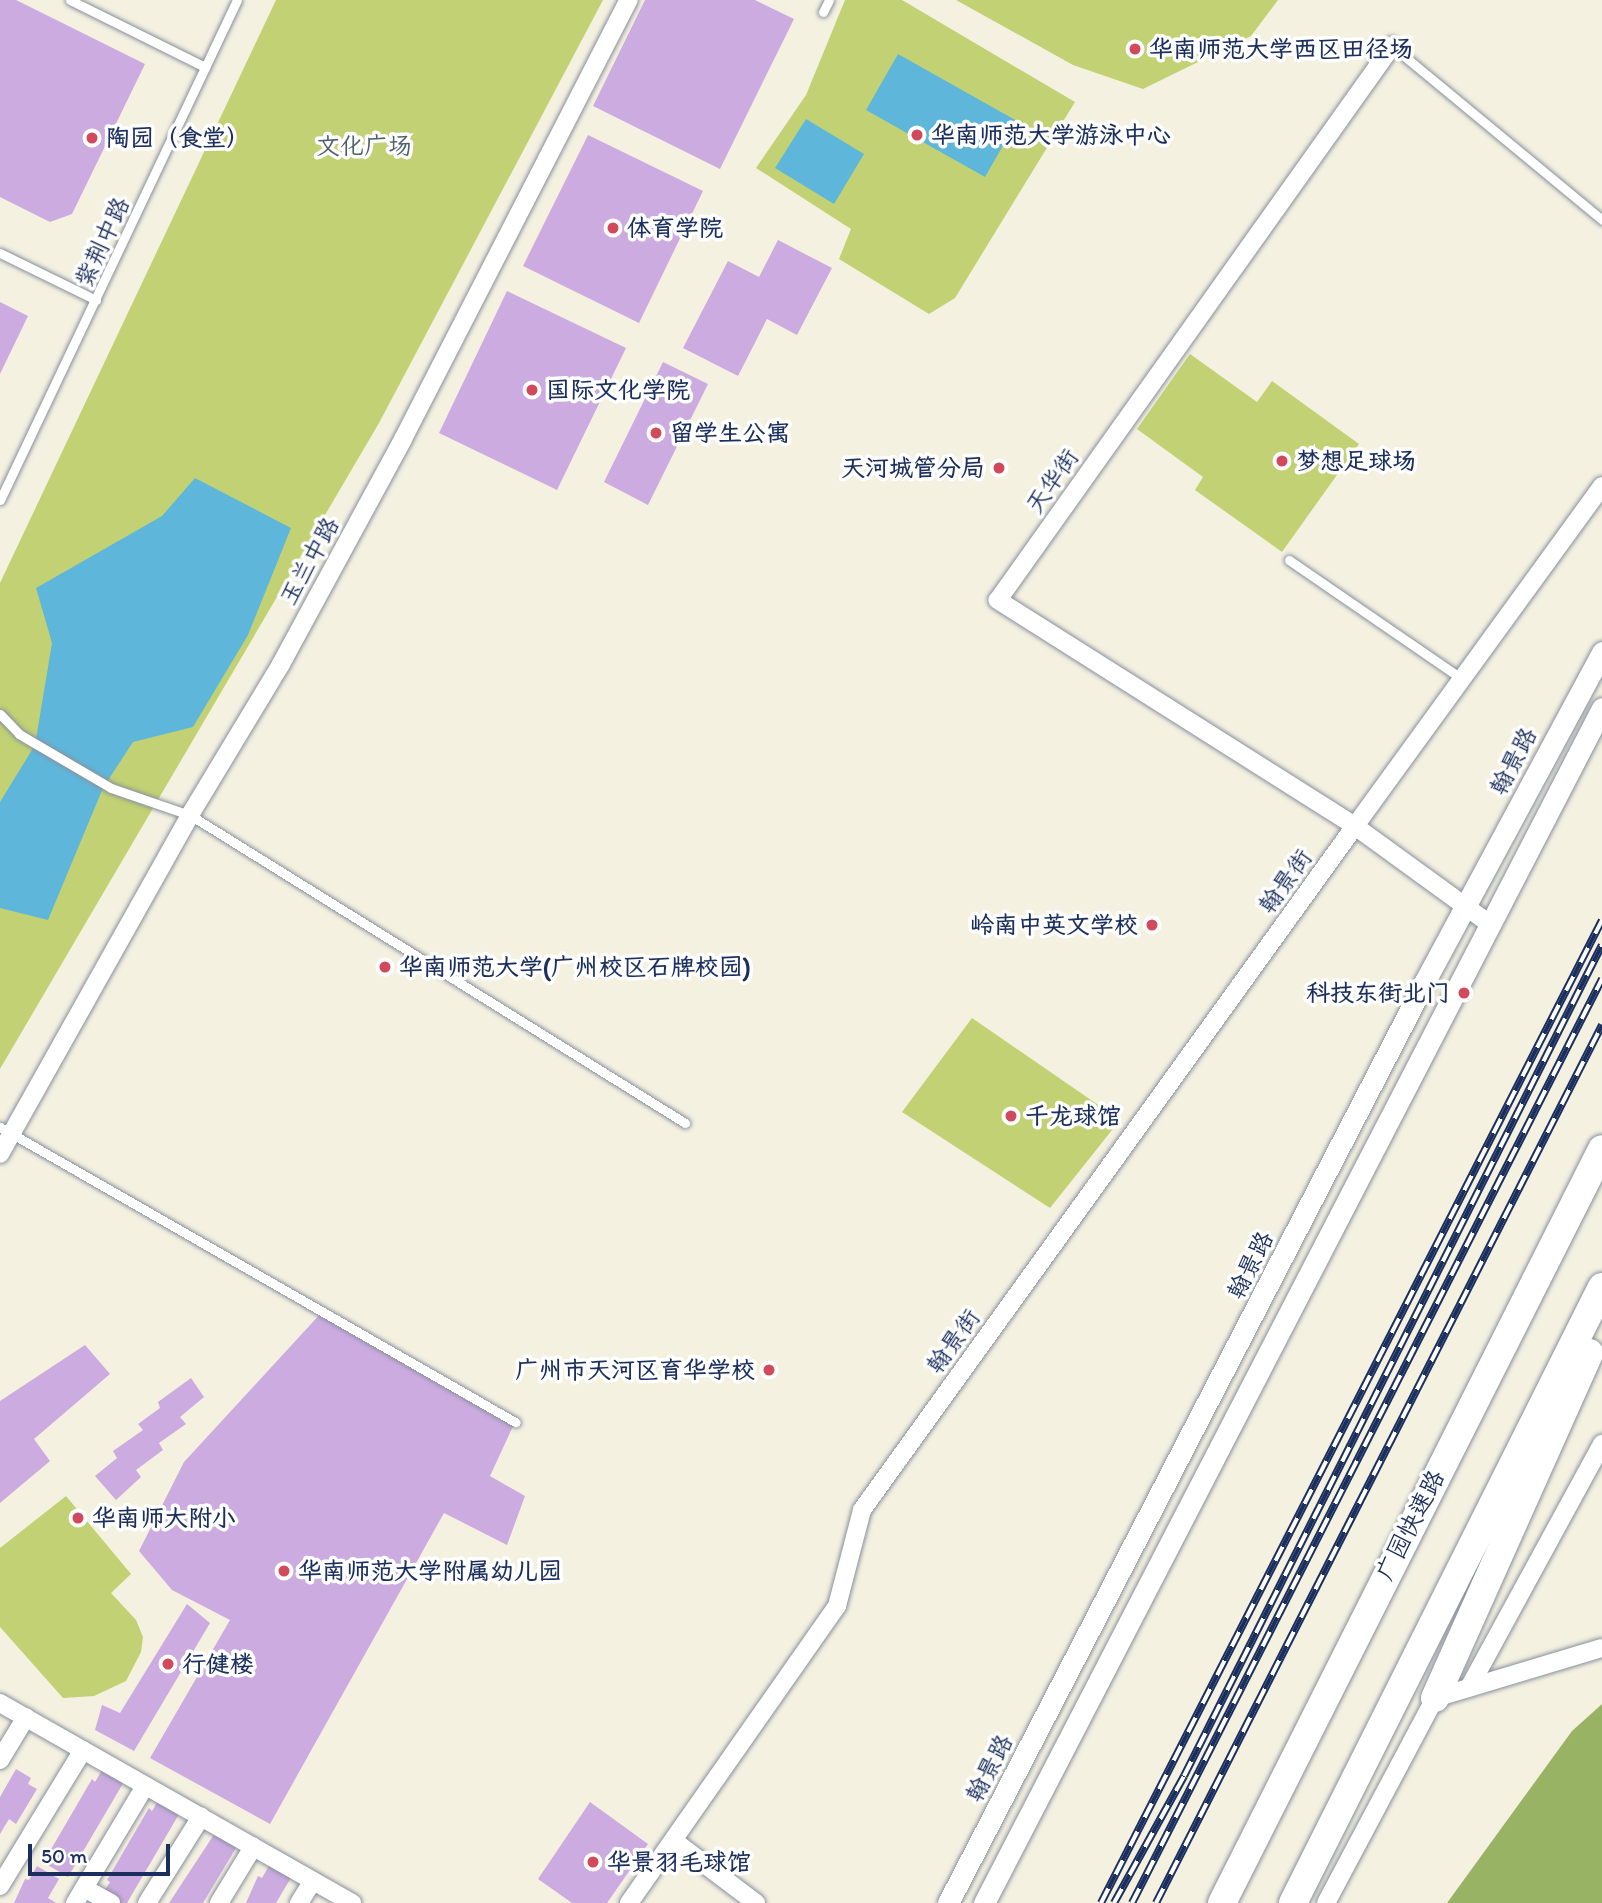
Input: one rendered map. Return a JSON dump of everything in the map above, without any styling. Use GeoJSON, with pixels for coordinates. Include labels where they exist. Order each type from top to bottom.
{"type":"FeatureCollection","features":[{"type":"Feature","properties":{"kind":"highway","name":"广园快速路"},"geometry":{"type":"LineString","coordinates":[[1222,1903],[1602,1149]]}},
{"type":"Feature","properties":{"kind":"highway"},"geometry":{"type":"LineString","coordinates":[[1293,1903],[1602,1287]]}},
{"type":"Feature","properties":{"kind":"highway"},"geometry":{"type":"LineString","coordinates":[[1434,1698],[1602,1323]]}},
{"type":"Feature","properties":{"kind":"street","name":"玉兰中路"},"geometry":{"type":"LineString","coordinates":[[0,1154],[6,1130],[281,664],[403,439],[629,0]]}},
{"type":"Feature","properties":{"kind":"street","name":"天华街"},"geometry":{"type":"LineString","coordinates":[[1392,46],[998,600],[1355,826],[1487,922]]}},
{"type":"Feature","properties":{"kind":"street"},"geometry":{"type":"LineString","coordinates":[[1355,826],[1602,486]]}},
{"type":"Feature","properties":{"kind":"street","name":"翰景路"},"geometry":{"type":"LineString","coordinates":[[948,1903],[1602,652]]}},
{"type":"Feature","properties":{"kind":"street"},"geometry":{"type":"LineString","coordinates":[[984,1903],[1487,922],[1602,708]]}},
{"type":"Feature","properties":{"kind":"street","name":"翰景街"},"geometry":{"type":"LineString","coordinates":[[629,1903],[837,1606],[862,1510],[1355,826]]}},
{"type":"Feature","properties":{"kind":"street"},"geometry":{"type":"LineString","coordinates":[[1471,1686],[1602,1444]]}},
{"type":"Feature","properties":{"kind":"street"},"geometry":{"type":"LineString","coordinates":[[1326,1903],[1434,1698],[1602,1648]]}},
{"type":"Feature","properties":{"kind":"street"},"geometry":{"type":"LineString","coordinates":[[0,1703],[352,1903]]}},
{"type":"Feature","properties":{"kind":"street"},"geometry":{"type":"LineString","coordinates":[[0,1760],[26,1717]]}},
{"type":"Feature","properties":{"kind":"street"},"geometry":{"type":"LineString","coordinates":[[0,1886],[83,1750]]}},
{"type":"Feature","properties":{"kind":"street"},"geometry":{"type":"LineString","coordinates":[[111,1903],[79,1896],[145,1786]]}},
{"type":"Feature","properties":{"kind":"street"},"geometry":{"type":"LineString","coordinates":[[146,1903],[201,1817]]}},
{"type":"Feature","properties":{"kind":"street"},"geometry":{"type":"LineString","coordinates":[[674,1841],[756,1903]]}},
{"type":"Feature","properties":{"kind":"street"},"geometry":{"type":"LineString","coordinates":[[219,1903],[253,1847]]}},
{"type":"Feature","properties":{"kind":"street"},"geometry":{"type":"LineString","coordinates":[[299,1903],[313,1881]]}},
{"type":"Feature","properties":{"kind":"lane"},"geometry":{"type":"LineString","coordinates":[[71,0],[205,66]]}},
{"type":"Feature","properties":{"kind":"lane","name":"紫荆中路"},"geometry":{"type":"LineString","coordinates":[[0,500],[237,0]]}},
{"type":"Feature","properties":{"kind":"lane"},"geometry":{"type":"LineString","coordinates":[[823,12],[829,0]]}},
{"type":"Feature","properties":{"kind":"lane"},"geometry":{"type":"LineString","coordinates":[[1392,46],[1602,220]]}},
{"type":"Feature","properties":{"kind":"lane"},"geometry":{"type":"LineString","coordinates":[[0,253],[96,300]]}},
{"type":"Feature","properties":{"kind":"lane"},"geometry":{"type":"LineString","coordinates":[[1289,560],[1462,679]]}},
{"type":"Feature","properties":{"kind":"lane"},"geometry":{"type":"LineString","coordinates":[[0,713],[19,734],[111,789],[190,815],[685,1123]]}},
{"type":"Feature","properties":{"kind":"lane"},"geometry":{"type":"LineString","coordinates":[[6,1130],[515,1422]]}},
{"type":"Feature","properties":{"kind":"green space","name":"文化广场"},"geometry":{"type":"Polygon","coordinates":[[[276,0],[603,0],[379,423],[0,1069],[0,583],[276,0]]]}},
{"type":"Feature","properties":{"kind":"green space","name":"华南师范大学游泳中心"},"geometry":{"type":"Polygon","coordinates":[[[845,0],[902,0],[1075,102],[955,298],[929,314],[839,259],[851,229],[756,168],[806,95],[845,0]]]}},
{"type":"Feature","properties":{"kind":"green space","name":"华南师范大学西区田径场"},"geometry":{"type":"Polygon","coordinates":[[[956,0],[1278,0],[1251,36],[1143,89],[1073,65],[956,0]]]}},
{"type":"Feature","properties":{"kind":"green space","name":"梦想足球场"},"geometry":{"type":"Polygon","coordinates":[[[1190,354],[1257,402],[1272,381],[1359,444],[1282,552],[1195,490],[1203,477],[1137,429],[1190,354]]]}},
{"type":"Feature","properties":{"kind":"green space","name":"千龙球馆"},"geometry":{"type":"Polygon","coordinates":[[[972,1018],[1120,1120],[1050,1208],[902,1112],[972,1018]]]}},
{"type":"Feature","properties":{"kind":"green space"},"geometry":{"type":"Polygon","coordinates":[[[66,1496],[131,1574],[111,1593],[136,1620],[143,1637],[141,1652],[126,1681],[94,1696],[63,1698],[0,1627],[0,1548],[66,1496]]]}},
{"type":"Feature","properties":{"kind":"green space"},"geometry":{"type":"Polygon","coordinates":[[[1602,1704],[1602,1903],[1447,1903],[1572,1731],[1602,1704]]]}},
{"type":"Feature","properties":{"kind":"water"},"geometry":{"type":"Polygon","coordinates":[[[898,54],[1017,121],[985,177],[866,110],[898,54]]]}},
{"type":"Feature","properties":{"kind":"water"},"geometry":{"type":"Polygon","coordinates":[[[806,119],[864,154],[834,204],[775,168],[806,119]]]}},
{"type":"Feature","properties":{"kind":"water"},"geometry":{"type":"Polygon","coordinates":[[[195,478],[291,528],[248,635],[193,727],[133,742],[103,788],[48,920],[0,908],[0,802],[35,745],[52,643],[36,588],[162,516],[195,478]]]}},
{"type":"Feature","properties":{"kind":"building"},"geometry":{"type":"Polygon","coordinates":[[[0,0],[16,0],[145,64],[72,214],[50,222],[0,197],[0,0]]]}},
{"type":"Feature","properties":{"kind":"building"},"geometry":{"type":"Polygon","coordinates":[[[645,0],[755,0],[794,19],[720,169],[593,106],[645,0]]]}},
{"type":"Feature","properties":{"kind":"building","name":"体育学院"},"geometry":{"type":"Polygon","coordinates":[[[588,135],[703,191],[639,323],[523,266],[588,135]]]}},
{"type":"Feature","properties":{"kind":"building"},"geometry":{"type":"Polygon","coordinates":[[[778,240],[832,268],[797,335],[767,319],[738,376],[683,348],[728,261],[759,277],[778,240]]]}},
{"type":"Feature","properties":{"kind":"building","name":"国际文化学院"},"geometry":{"type":"Polygon","coordinates":[[[507,291],[626,348],[557,490],[439,433],[507,291]]]}},
{"type":"Feature","properties":{"kind":"building"},"geometry":{"type":"Polygon","coordinates":[[[0,302],[28,316],[0,374],[0,302]]]}},
{"type":"Feature","properties":{"kind":"building","name":"留学生公寓"},"geometry":{"type":"Polygon","coordinates":[[[663,362],[708,384],[648,505],[604,482],[663,362]]]}},
{"type":"Feature","properties":{"kind":"building","name":"华南师范大学附属幼儿园"},"geometry":{"type":"Polygon","coordinates":[[[322,1312],[515,1422],[490,1476],[525,1496],[507,1545],[444,1513],[270,1824],[150,1758],[230,1620],[172,1590],[139,1551],[184,1462],[322,1312]]]}},
{"type":"Feature","properties":{"kind":"building"},"geometry":{"type":"Polygon","coordinates":[[[85,1345],[110,1374],[34,1439],[50,1461],[0,1503],[0,1401],[85,1345]]]}},
{"type":"Feature","properties":{"kind":"building"},"geometry":{"type":"Polygon","coordinates":[[[191,1378],[204,1397],[180,1417],[186,1424],[159,1443],[163,1450],[136,1470],[141,1477],[116,1500],[95,1476],[117,1458],[113,1451],[143,1430],[138,1424],[160,1408],[158,1402],[191,1378]]]}},
{"type":"Feature","properties":{"kind":"building","name":"行健楼"},"geometry":{"type":"Polygon","coordinates":[[[187,1604],[210,1623],[134,1751],[95,1730],[102,1705],[120,1713],[187,1604]]]}},
{"type":"Feature","properties":{"kind":"building"},"geometry":{"type":"Polygon","coordinates":[[[104,1767],[125,1780],[68,1877],[46,1864],[53,1853],[50,1851],[92,1779],[95,1782],[104,1767]]]}},
{"type":"Feature","properties":{"kind":"building"},"geometry":{"type":"Polygon","coordinates":[[[16,1769],[31,1778],[28,1784],[37,1789],[16,1824],[9,1819],[0,1834],[0,1797],[16,1769]]]}},
{"type":"Feature","properties":{"kind":"building"},"geometry":{"type":"Polygon","coordinates":[[[161,1796],[182,1809],[127,1903],[121,1903],[103,1893],[110,1882],[107,1880],[149,1808],[152,1811],[161,1796]]]}},
{"type":"Feature","properties":{"kind":"building","name":"华景羽毛球馆"},"geometry":{"type":"Polygon","coordinates":[[[590,1802],[648,1844],[607,1903],[572,1903],[538,1879],[590,1802]]]}},
{"type":"Feature","properties":{"kind":"building"},"geometry":{"type":"Polygon","coordinates":[[[217,1830],[239,1843],[203,1903],[169,1903],[217,1830]]]}},
{"type":"Feature","properties":{"kind":"building"},"geometry":{"type":"Polygon","coordinates":[[[270,1864],[292,1876],[276,1903],[246,1903],[258,1876],[262,1878],[270,1864]]]}},
{"type":"Feature","properties":{"kind":"building"},"geometry":{"type":"Polygon","coordinates":[[[37,1866],[59,1879],[48,1898],[56,1903],[14,1903],[25,1879],[29,1880],[37,1866]]]}},
{"type":"Feature","properties":{"kind":"railway"},"geometry":{"type":"LineString","coordinates":[[1101,1903],[1602,920]]}},
{"type":"Feature","properties":{"kind":"railway"},"geometry":{"type":"LineString","coordinates":[[1114,1903],[1184,1776],[1602,945]]}},
{"type":"Feature","properties":{"kind":"railway"},"geometry":{"type":"LineString","coordinates":[[1132,1903],[1602,979]]}},
{"type":"Feature","properties":{"kind":"railway"},"geometry":{"type":"LineString","coordinates":[[1156,1903],[1602,1025]]}},
{"type":"Feature","properties":{"kind":"place","name":"华南师范大学西区田径场"},"geometry":{"type":"Point","coordinates":[1135,49]}},
{"type":"Feature","properties":{"kind":"place","name":"华南师范大学游泳中心"},"geometry":{"type":"Point","coordinates":[917,135]}},
{"type":"Feature","properties":{"kind":"place","name":"陶园（食堂）"},"geometry":{"type":"Point","coordinates":[92,138]}},
{"type":"Feature","properties":{"kind":"place","name":"体育学院"},"geometry":{"type":"Point","coordinates":[613,228]}},
{"type":"Feature","properties":{"kind":"place","name":"国际文化学院"},"geometry":{"type":"Point","coordinates":[532,390]}},
{"type":"Feature","properties":{"kind":"place","name":"留学生公寓"},"geometry":{"type":"Point","coordinates":[656,433]}},
{"type":"Feature","properties":{"kind":"place","name":"梦想足球场"},"geometry":{"type":"Point","coordinates":[1282,461]}},
{"type":"Feature","properties":{"kind":"place","name":"天河城管分局"},"geometry":{"type":"Point","coordinates":[999,468]}},
{"type":"Feature","properties":{"kind":"place","name":"岭南中英文学校"},"geometry":{"type":"Point","coordinates":[1152,925]}},
{"type":"Feature","properties":{"kind":"place","name":"华南师范大学(广州校区石牌校园)"},"geometry":{"type":"Point","coordinates":[385,967]}},
{"type":"Feature","properties":{"kind":"place","name":"科技东街北门"},"geometry":{"type":"Point","coordinates":[1464,993]}},
{"type":"Feature","properties":{"kind":"place","name":"千龙球馆"},"geometry":{"type":"Point","coordinates":[1011,1116]}},
{"type":"Feature","properties":{"kind":"place","name":"广州市天河区育华学校"},"geometry":{"type":"Point","coordinates":[769,1370]}},
{"type":"Feature","properties":{"kind":"place","name":"华南师大附小"},"geometry":{"type":"Point","coordinates":[78,1518]}},
{"type":"Feature","properties":{"kind":"place","name":"华南师范大学附属幼儿园"},"geometry":{"type":"Point","coordinates":[284,1571]}},
{"type":"Feature","properties":{"kind":"place","name":"行健楼"},"geometry":{"type":"Point","coordinates":[168,1664]}},
{"type":"Feature","properties":{"kind":"place","name":"华景羽毛球馆"},"geometry":{"type":"Point","coordinates":[593,1862]}}]}
